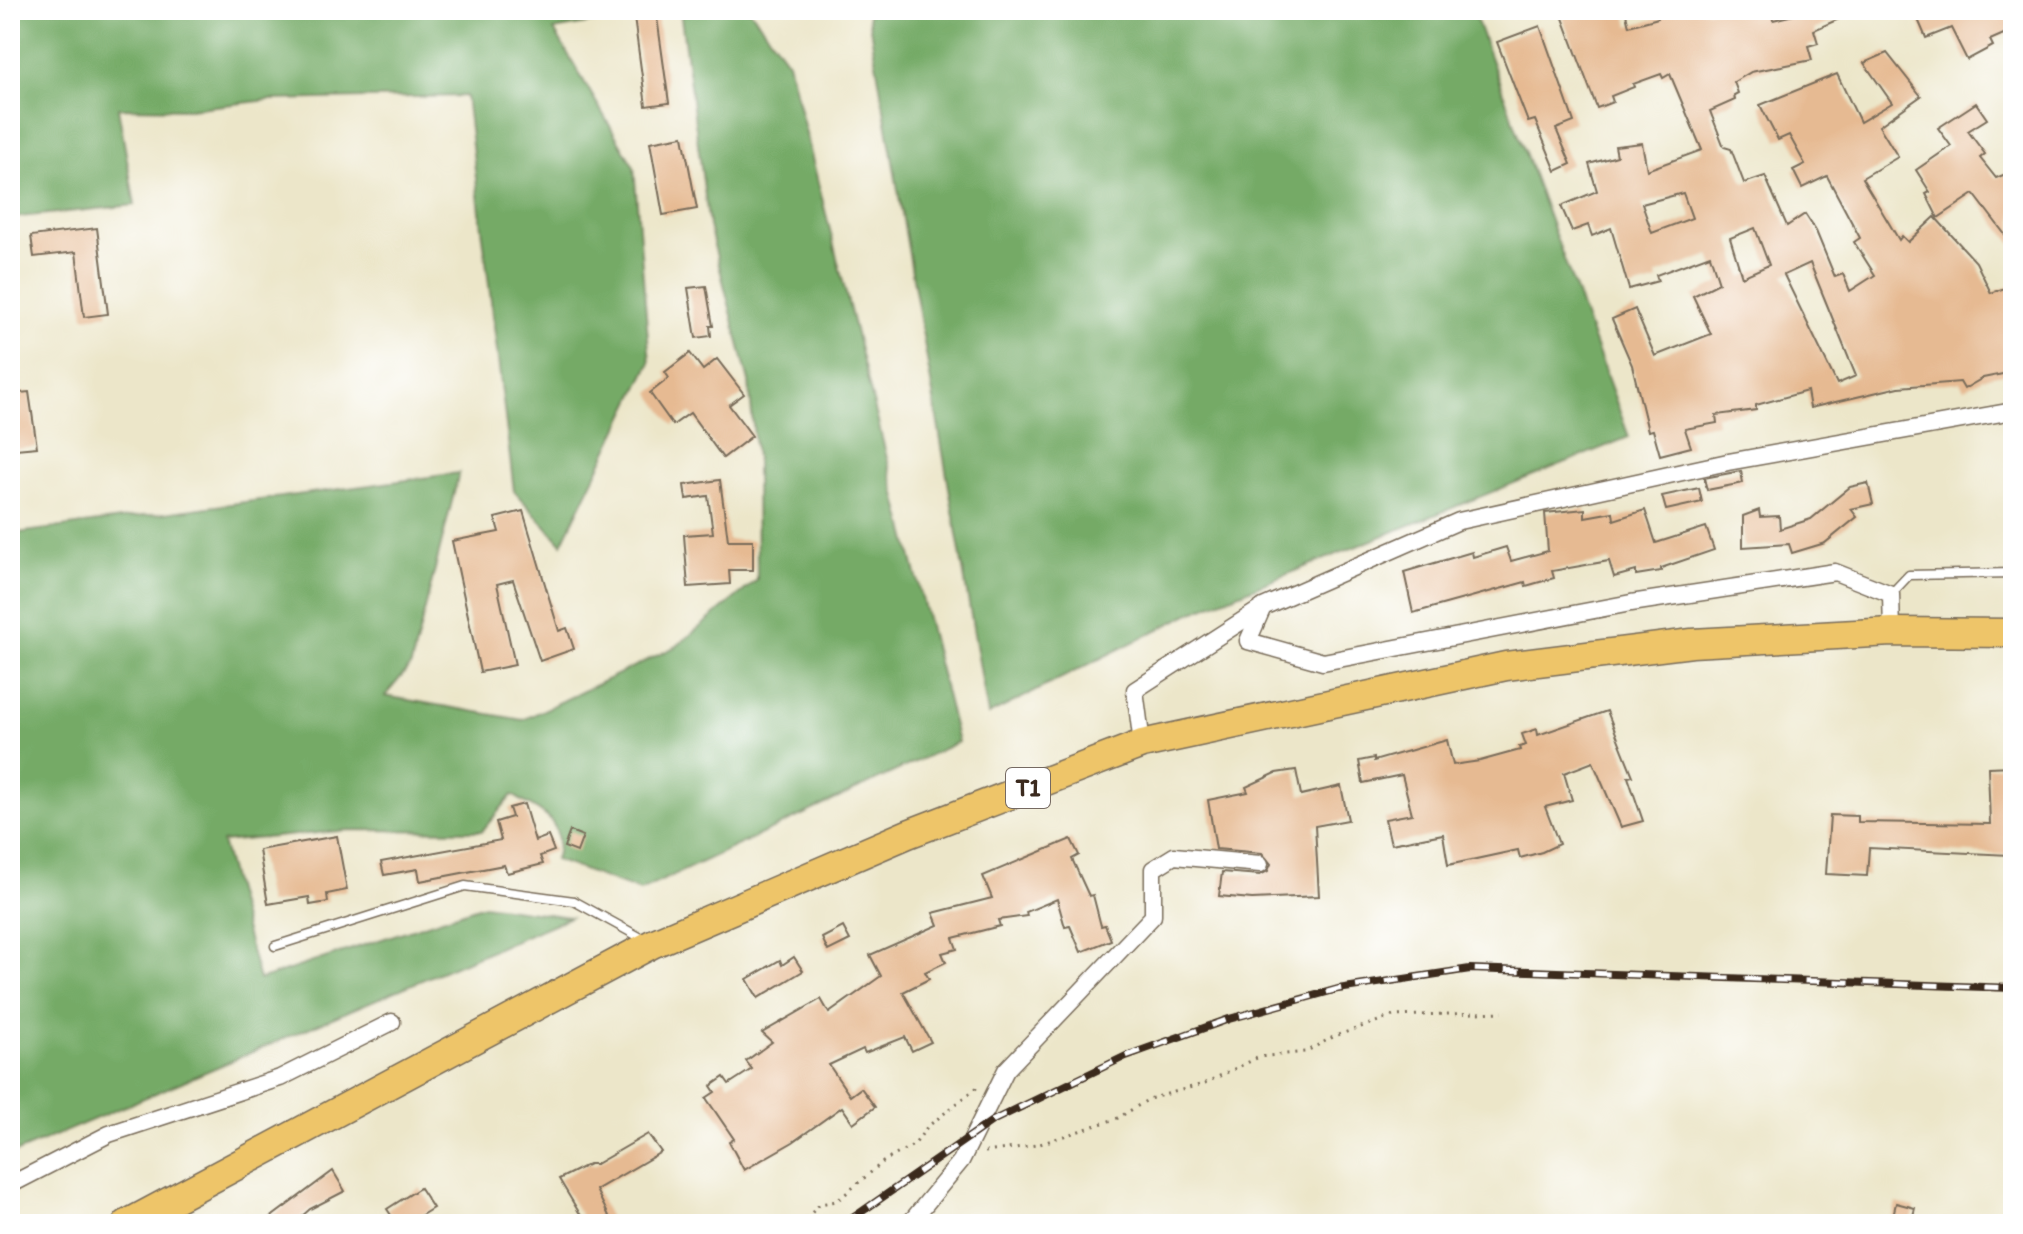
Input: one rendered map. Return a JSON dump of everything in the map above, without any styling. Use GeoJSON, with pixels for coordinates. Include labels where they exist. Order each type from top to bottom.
{"type":"FeatureCollection","features":[{"type":"Feature","properties":{"kind":"highway","name":"T1"},"geometry":{"type":"LineString","coordinates":[[127,1224],[652,944],[908,834],[1142,744],[1506,666],[1692,643],[1892,632],[2013,633]]}},
{"type":"Feature","properties":{"kind":"street"},"geometry":{"type":"LineString","coordinates":[[1142,744],[1135,690],[1263,607],[1459,521],[1728,462],[2013,411]]}},
{"type":"Feature","properties":{"kind":"street"},"geometry":{"type":"LineString","coordinates":[[1263,607],[1248,641],[1323,662],[1631,603],[1835,572],[1891,594],[1892,632]]}},
{"type":"Feature","properties":{"kind":"street"},"geometry":{"type":"LineString","coordinates":[[909,1224],[961,1161],[1006,1070],[1153,916],[1153,869],[1174,856],[1260,864]]}},
{"type":"Feature","properties":{"kind":"street"},"geometry":{"type":"LineString","coordinates":[[10,1185],[109,1134],[280,1078],[392,1022]]}},
{"type":"Feature","properties":{"kind":"lane"},"geometry":{"type":"LineString","coordinates":[[1891,594],[1909,575],[2013,573]]}},
{"type":"Feature","properties":{"kind":"lane"},"geometry":{"type":"LineString","coordinates":[[275,946],[465,886],[574,901],[652,944]]}},
{"type":"Feature","properties":{"kind":"path"},"geometry":{"type":"LineString","coordinates":[[961,1161],[991,1150],[1051,1140],[1118,1118],[1149,1099],[1203,1084],[1259,1057],[1305,1052],[1335,1036],[1393,1016],[1503,1012]]}},
{"type":"Feature","properties":{"kind":"path"},"geometry":{"type":"LineString","coordinates":[[801,1224],[820,1204],[837,1201],[883,1162],[915,1144],[927,1127],[982,1083],[1006,1070]]}},
{"type":"Feature","properties":{"kind":"green space"},"geometry":{"type":"Polygon","coordinates":[[[10,10],[659,10],[554,30],[634,167],[650,363],[562,544],[514,491],[466,96],[269,100],[189,109],[118,108],[135,205],[10,218],[10,10]]]}},
{"type":"Feature","properties":{"kind":"green space"},"geometry":{"type":"Polygon","coordinates":[[[680,10],[750,10],[788,62],[958,742],[640,891],[555,860],[558,836],[555,827],[542,813],[512,795],[482,831],[350,830],[222,842],[259,980],[484,905],[570,917],[10,1155],[10,534],[459,473],[411,665],[385,696],[523,720],[677,646],[757,580],[756,459],[749,382],[709,226],[680,10]]]}},
{"type":"Feature","properties":{"kind":"green space"},"geometry":{"type":"Polygon","coordinates":[[[867,10],[1473,10],[1629,437],[1193,612],[988,715],[867,10]]]}},
{"type":"Feature","properties":{"kind":"building"},"geometry":{"type":"Polygon","coordinates":[[[633,10],[656,10],[669,103],[646,106],[633,10]]]}},
{"type":"Feature","properties":{"kind":"building"},"geometry":{"type":"Polygon","coordinates":[[[1560,10],[1625,10],[1629,26],[1658,18],[1657,10],[1771,10],[1773,20],[1814,10],[1859,10],[1814,30],[1818,43],[1808,46],[1812,60],[1751,72],[1734,82],[1738,93],[1734,95],[1735,100],[1710,111],[1724,147],[1731,149],[1744,183],[1765,176],[1787,226],[1805,214],[1816,231],[1835,277],[1843,274],[1850,291],[1875,275],[1854,242],[1860,238],[1827,176],[1802,188],[1793,170],[1805,164],[1789,135],[1778,140],[1760,105],[1837,74],[1860,122],[1892,103],[1864,63],[1887,53],[1921,96],[1879,126],[1898,157],[1862,178],[1899,240],[1902,236],[1908,242],[1935,217],[1976,262],[1991,293],[2013,285],[2013,372],[1983,378],[1964,389],[1960,382],[1899,387],[1810,408],[1807,391],[1756,405],[1756,410],[1716,415],[1717,423],[1685,429],[1691,447],[1660,455],[1653,430],[1648,431],[1632,365],[1612,319],[1635,309],[1655,356],[1711,334],[1693,296],[1719,283],[1710,255],[1656,275],[1658,281],[1629,289],[1611,228],[1592,236],[1588,225],[1572,231],[1561,206],[1597,191],[1589,164],[1617,156],[1615,146],[1642,143],[1647,170],[1702,150],[1670,74],[1633,84],[1634,87],[1611,96],[1613,102],[1597,108],[1560,10]],[[1683,193],[1642,204],[1652,233],[1692,218],[1683,193]],[[1755,228],[1730,238],[1742,277],[1769,265],[1755,228]],[[1810,263],[1784,275],[1837,384],[1856,376],[1810,263]]]}},
{"type":"Feature","properties":{"kind":"building"},"geometry":{"type":"Polygon","coordinates":[[[1936,10],[2005,10],[2013,30],[1990,40],[1993,46],[1967,60],[1951,28],[1926,38],[1917,17],[1936,10]]]}},
{"type":"Feature","properties":{"kind":"building"},"geometry":{"type":"Polygon","coordinates":[[[1540,26],[1574,122],[1556,129],[1571,164],[1556,171],[1535,120],[1528,122],[1497,42],[1540,26]]]}},
{"type":"Feature","properties":{"kind":"building"},"geometry":{"type":"Polygon","coordinates":[[[1976,103],[1987,119],[1968,131],[1985,154],[1980,158],[1996,178],[2013,171],[2013,245],[1974,194],[1938,218],[1926,194],[1930,192],[1916,170],[1951,146],[1938,128],[1976,103]]]}},
{"type":"Feature","properties":{"kind":"building"},"geometry":{"type":"Polygon","coordinates":[[[683,136],[697,209],[663,215],[650,142],[683,136]]]}},
{"type":"Feature","properties":{"kind":"building"},"geometry":{"type":"Polygon","coordinates":[[[97,228],[108,314],[84,317],[76,252],[34,257],[31,236],[97,228]]]}},
{"type":"Feature","properties":{"kind":"building"},"geometry":{"type":"Polygon","coordinates":[[[706,286],[713,326],[710,326],[711,336],[696,338],[688,288],[706,286]]]}},
{"type":"Feature","properties":{"kind":"building"},"geometry":{"type":"Polygon","coordinates":[[[690,353],[703,370],[717,359],[744,394],[729,405],[752,436],[723,458],[690,413],[673,425],[650,393],[669,378],[665,372],[690,353]]]}},
{"type":"Feature","properties":{"kind":"building"},"geometry":{"type":"Polygon","coordinates":[[[29,392],[37,447],[16,449],[10,394],[29,392]]]}},
{"type":"Feature","properties":{"kind":"building"},"geometry":{"type":"Polygon","coordinates":[[[1741,471],[1743,483],[1707,490],[1704,478],[1741,471]]]}},
{"type":"Feature","properties":{"kind":"building"},"geometry":{"type":"Polygon","coordinates":[[[720,480],[728,540],[753,540],[753,570],[729,570],[730,584],[688,587],[684,535],[713,533],[708,496],[686,499],[684,485],[720,480]]]}},
{"type":"Feature","properties":{"kind":"building"},"geometry":{"type":"Polygon","coordinates":[[[1868,483],[1873,504],[1851,509],[1857,517],[1825,543],[1792,553],[1789,544],[1743,547],[1743,516],[1759,510],[1760,517],[1779,516],[1780,529],[1811,519],[1850,487],[1868,483]]]}},
{"type":"Feature","properties":{"kind":"building"},"geometry":{"type":"Polygon","coordinates":[[[1699,488],[1702,502],[1666,510],[1662,496],[1699,488]]]}},
{"type":"Feature","properties":{"kind":"building"},"geometry":{"type":"Polygon","coordinates":[[[1585,509],[1585,517],[1613,512],[1614,520],[1645,510],[1656,543],[1706,527],[1714,550],[1661,568],[1661,571],[1636,575],[1636,571],[1614,577],[1609,561],[1552,571],[1554,578],[1526,586],[1525,582],[1413,613],[1404,572],[1472,552],[1473,557],[1506,547],[1511,561],[1548,551],[1545,513],[1585,509]]]}},
{"type":"Feature","properties":{"kind":"building"},"geometry":{"type":"Polygon","coordinates":[[[523,511],[559,631],[567,628],[574,649],[540,661],[513,580],[497,584],[515,665],[480,672],[452,541],[499,532],[495,518],[523,511]]]}},
{"type":"Feature","properties":{"kind":"building"},"geometry":{"type":"Polygon","coordinates":[[[1607,711],[1633,776],[1628,777],[1643,821],[1621,827],[1593,762],[1564,773],[1572,800],[1545,807],[1559,844],[1542,852],[1520,858],[1518,850],[1448,865],[1443,834],[1391,844],[1385,819],[1412,814],[1402,775],[1363,783],[1359,761],[1374,758],[1374,761],[1447,740],[1453,765],[1480,761],[1520,750],[1519,747],[1526,745],[1522,734],[1537,729],[1538,735],[1607,711]]]}},
{"type":"Feature","properties":{"kind":"building"},"geometry":{"type":"Polygon","coordinates":[[[2013,766],[2009,855],[1869,848],[1867,876],[1826,874],[1830,815],[1858,816],[1858,822],[1990,824],[1988,767],[2013,766]]]}},
{"type":"Feature","properties":{"kind":"building"},"geometry":{"type":"Polygon","coordinates":[[[1296,770],[1301,795],[1341,786],[1348,820],[1315,826],[1319,896],[1252,899],[1219,896],[1222,872],[1260,875],[1268,871],[1271,864],[1262,853],[1216,849],[1208,800],[1248,792],[1246,787],[1276,773],[1296,770]]]}},
{"type":"Feature","properties":{"kind":"building"},"geometry":{"type":"Polygon","coordinates":[[[524,804],[535,841],[548,836],[554,851],[540,856],[543,864],[507,873],[504,865],[420,881],[418,869],[384,875],[381,862],[501,840],[496,822],[512,817],[509,808],[524,804]]]}},
{"type":"Feature","properties":{"kind":"building"},"geometry":{"type":"Polygon","coordinates":[[[570,831],[583,836],[577,852],[564,847],[570,831]]]}},
{"type":"Feature","properties":{"kind":"building"},"geometry":{"type":"Polygon","coordinates":[[[337,836],[347,890],[327,894],[328,902],[310,905],[309,897],[268,904],[259,850],[337,836]]]}},
{"type":"Feature","properties":{"kind":"building"},"geometry":{"type":"Polygon","coordinates":[[[1071,839],[1079,855],[1072,859],[1089,896],[1093,895],[1101,926],[1105,925],[1111,940],[1081,952],[1070,926],[1065,927],[1057,899],[1026,912],[1027,916],[998,920],[1000,926],[953,938],[957,949],[942,953],[946,962],[925,972],[929,979],[903,992],[931,1042],[912,1051],[905,1037],[865,1053],[863,1049],[829,1065],[850,1096],[861,1088],[875,1107],[853,1123],[842,1107],[793,1142],[744,1170],[729,1142],[734,1139],[706,1098],[715,1092],[711,1086],[724,1077],[729,1084],[752,1069],[746,1061],[772,1042],[762,1033],[821,999],[829,1013],[881,976],[870,955],[938,925],[933,913],[992,898],[983,876],[1071,839]]]}},
{"type":"Feature","properties":{"kind":"building"},"geometry":{"type":"Polygon","coordinates":[[[843,927],[850,940],[828,951],[822,938],[843,927]]]}},
{"type":"Feature","properties":{"kind":"building"},"geometry":{"type":"Polygon","coordinates":[[[794,957],[803,971],[758,998],[747,979],[780,960],[782,965],[794,957]]]}},
{"type":"Feature","properties":{"kind":"building"},"geometry":{"type":"Polygon","coordinates":[[[648,1134],[661,1152],[596,1190],[613,1224],[586,1224],[559,1179],[589,1164],[596,1164],[648,1134]]]}},
{"type":"Feature","properties":{"kind":"building"},"geometry":{"type":"Polygon","coordinates":[[[333,1171],[345,1191],[310,1209],[293,1224],[262,1224],[333,1171]]]}},
{"type":"Feature","properties":{"kind":"building"},"geometry":{"type":"Polygon","coordinates":[[[420,1188],[433,1208],[407,1224],[397,1224],[387,1209],[420,1188]]]}},
{"type":"Feature","properties":{"kind":"building"},"geometry":{"type":"Polygon","coordinates":[[[1896,1203],[1915,1208],[1911,1224],[1892,1220],[1896,1203]]]}},
{"type":"Feature","properties":{"kind":"railway"},"geometry":{"type":"LineString","coordinates":[[844,1224],[992,1121],[1126,1056],[1229,1019],[1338,989],[1470,969],[2013,988]]}}]}
